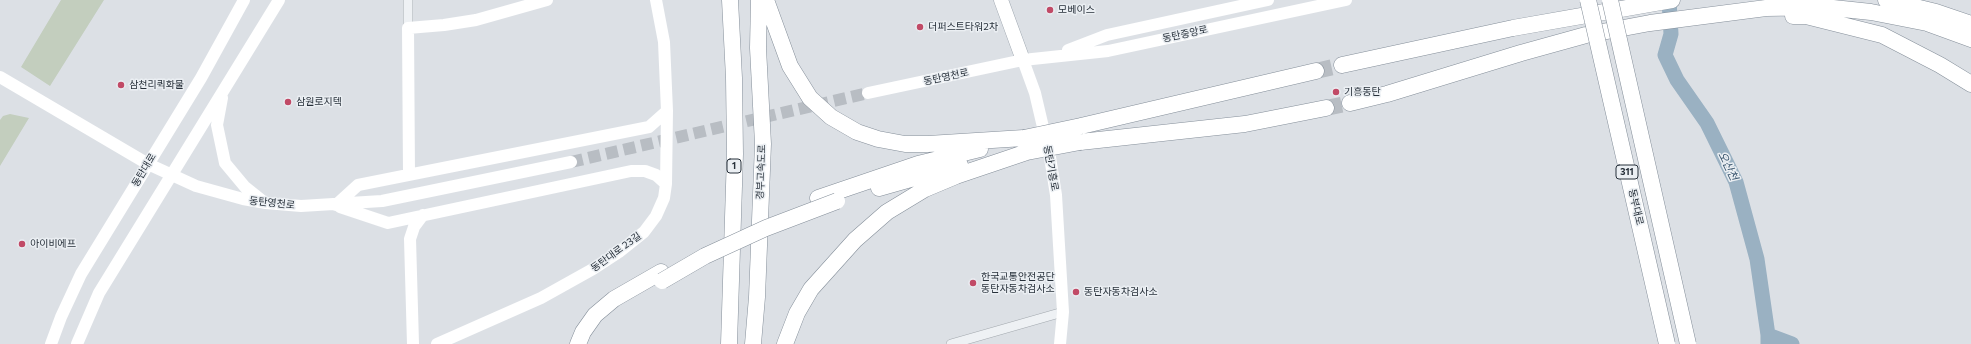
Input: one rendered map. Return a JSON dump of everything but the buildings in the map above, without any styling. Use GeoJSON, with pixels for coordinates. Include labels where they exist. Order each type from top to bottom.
{"type":"FeatureCollection","features":[{"type":"Feature","properties":{"kind":"highway","name":"1"},"geometry":{"type":"LineString","coordinates":[[728,340],[735,154],[734,78],[730,0]]}},
{"type":"Feature","properties":{"kind":"highway","name":"경부고속도로"},"geometry":{"type":"LineString","coordinates":[[753,344],[757,297],[763,144],[758,0]]}},
{"type":"Feature","properties":{"kind":"highway"},"geometry":{"type":"LineString","coordinates":[[766,0],[790,66],[806,93],[816,105],[832,117],[857,132],[878,140],[905,144],[1025,145],[1080,142],[1245,124],[1326,108]]}},
{"type":"Feature","properties":{"kind":"highway","name":"동부대로"},"geometry":{"type":"LineString","coordinates":[[1588,0],[1667,344]]}},
{"type":"Feature","properties":{"kind":"highway","name":"동부대로"},"geometry":{"type":"LineString","coordinates":[[1610,0],[1688,344]]}},
{"type":"Feature","properties":{"kind":"highway"},"geometry":{"type":"LineString","coordinates":[[1342,65],[1447,41],[1672,0]]}},
{"type":"Feature","properties":{"kind":"highway"},"geometry":{"type":"LineString","coordinates":[[1886,0],[1936,12],[1971,24]]}},
{"type":"Feature","properties":{"kind":"highway"},"geometry":{"type":"LineString","coordinates":[[1350,103],[1387,94],[1520,53],[1586,35],[1650,23],[1773,8],[1832,8],[1899,17],[1927,23],[1971,39]]}},
{"type":"Feature","properties":{"kind":"highway"},"geometry":{"type":"LineString","coordinates":[[1731,13],[1806,16],[1882,36],[1970,82]]}},
{"type":"Feature","properties":{"kind":"highway"},"geometry":{"type":"LineString","coordinates":[[578,344],[583,332],[595,315],[614,299],[766,228],[837,201],[1025,145],[1081,126],[1316,70]]}},
{"type":"Feature","properties":{"kind":"highway"},"geometry":{"type":"LineString","coordinates":[[589,344],[605,321],[661,276],[764,220],[818,198],[918,164],[1025,145]]}},
{"type":"Feature","properties":{"kind":"highway"},"geometry":{"type":"LineString","coordinates":[[785,344],[798,313],[811,289],[855,240],[887,212],[925,189],[1025,145]]}},
{"type":"Feature","properties":{"kind":"main road","name":"동탄기흥로"},"geometry":{"type":"LineString","coordinates":[[1001,0],[1023,60]]}},
{"type":"Feature","properties":{"kind":"street","name":"동탄대로"},"geometry":{"type":"LineString","coordinates":[[51,344],[61,317],[81,274],[201,78],[244,0]]}},
{"type":"Feature","properties":{"kind":"street"},"geometry":{"type":"LineString","coordinates":[[77,344],[99,293],[279,0]]}},
{"type":"Feature","properties":{"kind":"street"},"geometry":{"type":"LineString","coordinates":[[408,0],[410,174]]}},
{"type":"Feature","properties":{"kind":"street"},"geometry":{"type":"LineString","coordinates":[[408,28],[444,26],[476,20],[547,0]]}},
{"type":"Feature","properties":{"kind":"street","name":"동탄대로 23길"},"geometry":{"type":"LineString","coordinates":[[437,344],[541,298],[593,269],[619,252],[644,232],[656,216],[664,198],[666,184],[667,111],[664,42],[656,0]]}},
{"type":"Feature","properties":{"kind":"street"},"geometry":{"type":"LineString","coordinates":[[1052,56],[1108,35],[1248,2],[1268,0]]}},
{"type":"Feature","properties":{"kind":"street","name":"동탄중앙로"},"geometry":{"type":"LineString","coordinates":[[1023,60],[1108,51],[1346,0]]}},
{"type":"Feature","properties":{"kind":"street","name":"동탄영천로"},"geometry":{"type":"LineString","coordinates":[[868,93],[1023,60]]}},
{"type":"Feature","properties":{"kind":"street","name":"동탄기흥로"},"geometry":{"type":"LineString","coordinates":[[1023,60],[1035,93],[1050,157],[1056,195],[1063,312],[1060,344]]}},
{"type":"Feature","properties":{"kind":"street","name":"동탄영천로"},"geometry":{"type":"LineString","coordinates":[[1,80],[148,164],[171,175],[196,186],[243,199],[266,203],[300,206],[382,201],[571,162]]}},
{"type":"Feature","properties":{"kind":"street"},"geometry":{"type":"LineString","coordinates":[[223,92],[217,125],[225,163],[245,187],[266,203]]}},
{"type":"Feature","properties":{"kind":"street"},"geometry":{"type":"LineString","coordinates":[[410,239],[401,228],[336,205],[358,185],[649,126],[667,111]]}},
{"type":"Feature","properties":{"kind":"street"},"geometry":{"type":"LineString","coordinates":[[388,223],[631,171],[645,171],[656,176],[666,184]]}},
{"type":"Feature","properties":{"kind":"street"},"geometry":{"type":"LineString","coordinates":[[413,344],[410,239],[414,227],[423,215]]}},
{"type":"Feature","properties":{"kind":"street"},"geometry":{"type":"LineString","coordinates":[[950,344],[1063,312]]}},
{"type":"Feature","properties":{"kind":"green space"},"geometry":{"type":"Polygon","coordinates":[[[61,0],[104,0],[50,86],[21,67],[61,0]]]}},
{"type":"Feature","properties":{"kind":"green space"},"geometry":{"type":"Polygon","coordinates":[[[10,114],[29,118],[0,166],[0,120],[3,116],[10,114]]]}},
{"type":"Feature","properties":{"kind":"waterway","name":"오산천"},"geometry":{"type":"LineString","coordinates":[[1669,0],[1671,34],[1665,55],[1677,80],[1707,123],[1736,182],[1757,259],[1768,344]]}},
{"type":"Feature","properties":{"kind":"waterway"},"geometry":{"type":"LineString","coordinates":[[1768,335],[1792,344]]}},
{"type":"Feature","properties":{"kind":"tunnel"},"geometry":{"type":"LineString","coordinates":[[1316,71],[1342,65]]}},
{"type":"Feature","properties":{"kind":"tunnel"},"geometry":{"type":"LineString","coordinates":[[571,162],[868,93]]}},
{"type":"Feature","properties":{"kind":"tunnel"},"geometry":{"type":"LineString","coordinates":[[1326,108],[1350,103]]}},
{"type":"Feature","properties":{"kind":"place","name":"모베이스"},"geometry":{"type":"Point","coordinates":[1050,10]}},
{"type":"Feature","properties":{"kind":"place","name":"더퍼스트타워2차"},"geometry":{"type":"Point","coordinates":[920,27]}},
{"type":"Feature","properties":{"kind":"place","name":"삼천리퀵화물"},"geometry":{"type":"Point","coordinates":[121,85]}},
{"type":"Feature","properties":{"kind":"place","name":"기흥동탄"},"geometry":{"type":"Point","coordinates":[1336,92]}},
{"type":"Feature","properties":{"kind":"place","name":"삼원로지텍"},"geometry":{"type":"Point","coordinates":[288,102]}},
{"type":"Feature","properties":{"kind":"place","name":"아이비에프"},"geometry":{"type":"Point","coordinates":[22,244]}},
{"type":"Feature","properties":{"kind":"place","name":"한국교통안전공단 동탄자동차검사소"},"geometry":{"type":"Point","coordinates":[973,283]}},
{"type":"Feature","properties":{"kind":"place","name":"동탄자동차검사소"},"geometry":{"type":"Point","coordinates":[1076,292]}}]}
